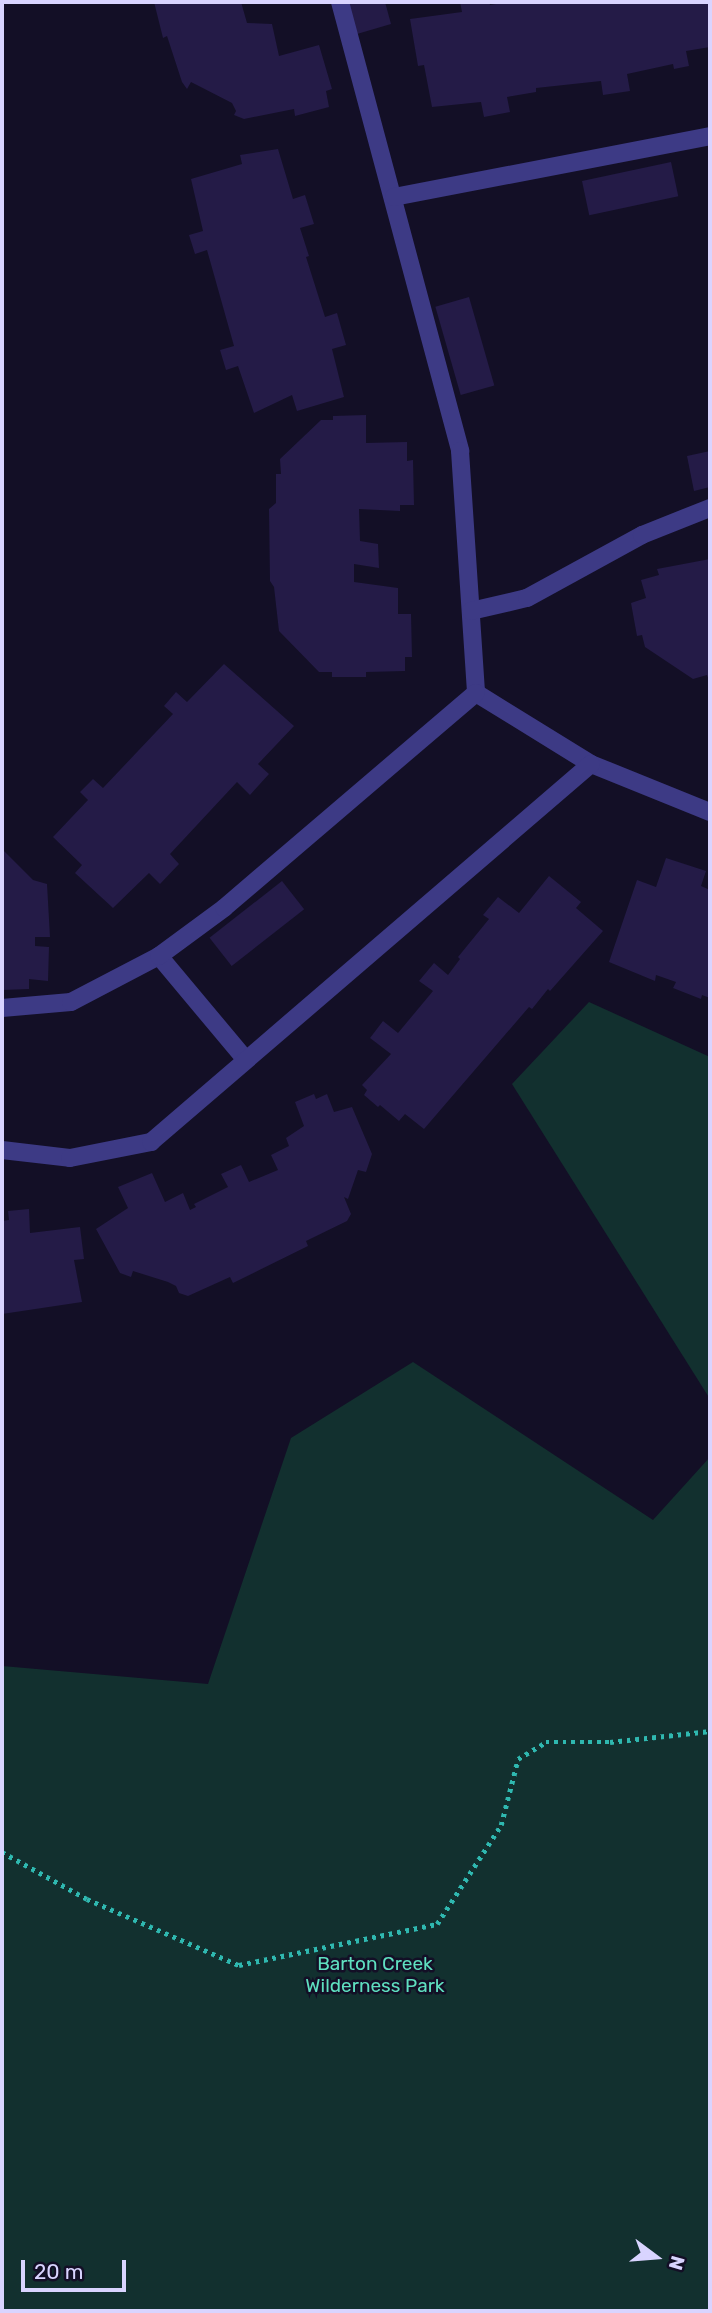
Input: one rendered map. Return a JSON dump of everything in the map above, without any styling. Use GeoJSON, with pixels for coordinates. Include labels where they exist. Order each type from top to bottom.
{"type":"FeatureCollection","features":[{"type":"Feature","properties":{"kind":"lane"},"geometry":{"type":"LineString","coordinates":[[340,2],[460,451],[476,693]]}},
{"type":"Feature","properties":{"kind":"lane"},"geometry":{"type":"LineString","coordinates":[[394,197],[710,136]]}},
{"type":"Feature","properties":{"kind":"lane"},"geometry":{"type":"LineString","coordinates":[[471,611],[527,598],[642,535],[710,508]]}},
{"type":"Feature","properties":{"kind":"lane"},"geometry":{"type":"LineString","coordinates":[[476,693],[592,764],[710,812]]}},
{"type":"Feature","properties":{"kind":"lane"},"geometry":{"type":"LineString","coordinates":[[2,1008],[71,1002],[159,956],[225,908],[476,693]]}},
{"type":"Feature","properties":{"kind":"lane"},"geometry":{"type":"LineString","coordinates":[[2,1150],[70,1158],[151,1142],[592,764]]}},
{"type":"Feature","properties":{"kind":"lane"},"geometry":{"type":"LineString","coordinates":[[159,956],[245,1059]]}},
{"type":"Feature","properties":{"kind":"path"},"geometry":{"type":"LineString","coordinates":[[2,1852],[87,1899],[239,1965],[437,1924],[501,1825],[518,1759],[546,1742],[610,1742],[710,1731]]}},
{"type":"Feature","properties":{"kind":"green space"},"geometry":{"type":"Polygon","coordinates":[[[589,1002],[710,1057],[710,1399],[512,1084],[589,1002]]]}},
{"type":"Feature","properties":{"kind":"green space","name":"Barton Creek Wilderness Park"},"geometry":{"type":"Polygon","coordinates":[[[413,1362],[653,1520],[710,1457],[710,2311],[2,2311],[2,1666],[208,1684],[291,1438],[413,1362]]]}},
{"type":"Feature","properties":{"kind":"building"},"geometry":{"type":"Polygon","coordinates":[[[154,2],[241,2],[247,23],[272,24],[279,56],[319,45],[332,89],[326,91],[329,107],[295,116],[294,109],[244,119],[234,115],[236,111],[232,103],[191,82],[187,89],[182,82],[167,36],[163,38],[154,2]]]}},
{"type":"Feature","properties":{"kind":"building"},"geometry":{"type":"Polygon","coordinates":[[[347,2],[385,2],[391,24],[357,34],[347,2]]]}},
{"type":"Feature","properties":{"kind":"building"},"geometry":{"type":"Polygon","coordinates":[[[460,2],[489,2],[490,5],[507,2],[709,2],[710,47],[686,51],[689,66],[674,69],[673,64],[627,74],[630,91],[603,95],[601,81],[536,88],[536,92],[507,97],[510,112],[484,117],[481,102],[432,107],[424,65],[418,66],[410,19],[462,12],[460,2]]]}},
{"type":"Feature","properties":{"kind":"building"},"geometry":{"type":"Polygon","coordinates":[[[278,149],[293,199],[305,195],[314,224],[300,228],[325,317],[337,313],[346,345],[332,349],[344,397],[297,411],[292,395],[254,413],[238,366],[226,370],[220,350],[234,346],[207,250],[195,254],[189,235],[203,231],[191,179],[242,164],[240,155],[278,149]]]}},
{"type":"Feature","properties":{"kind":"building"},"geometry":{"type":"Polygon","coordinates":[[[671,162],[678,196],[589,215],[582,181],[671,162]]]}},
{"type":"Feature","properties":{"kind":"building"},"geometry":{"type":"Polygon","coordinates":[[[469,297],[494,385],[461,395],[435,307],[469,297]]]}},
{"type":"Feature","properties":{"kind":"building"},"geometry":{"type":"Polygon","coordinates":[[[366,415],[366,443],[407,442],[407,461],[413,460],[414,505],[400,505],[400,511],[359,509],[360,541],[378,544],[379,568],[354,564],[354,582],[398,588],[398,614],[411,614],[412,657],[405,657],[405,671],[366,672],[366,677],[332,677],[332,672],[319,672],[279,631],[274,587],[270,581],[269,509],[276,503],[276,474],[281,474],[280,459],[321,420],[333,420],[333,416],[366,415]]]}},
{"type":"Feature","properties":{"kind":"building"},"geometry":{"type":"Polygon","coordinates":[[[710,451],[710,487],[694,491],[687,456],[710,451]]]}},
{"type":"Feature","properties":{"kind":"building"},"geometry":{"type":"Polygon","coordinates":[[[710,559],[710,683],[707,675],[693,679],[645,647],[642,635],[637,636],[631,603],[646,598],[641,580],[659,575],[657,569],[710,559]]]}},
{"type":"Feature","properties":{"kind":"building"},"geometry":{"type":"Polygon","coordinates":[[[224,664],[294,726],[258,764],[269,774],[250,795],[237,782],[170,854],[179,864],[160,884],[149,873],[113,908],[75,873],[82,865],[53,837],[88,800],[80,792],[93,779],[103,788],[173,714],[164,706],[176,692],[187,702],[224,664]]]}},
{"type":"Feature","properties":{"kind":"building"},"geometry":{"type":"Polygon","coordinates":[[[2,849],[33,880],[47,884],[50,937],[35,937],[35,946],[49,947],[48,981],[29,979],[29,989],[2,990],[2,849]]]}},
{"type":"Feature","properties":{"kind":"building"},"geometry":{"type":"Polygon","coordinates":[[[666,858],[706,871],[701,886],[710,890],[710,998],[702,995],[701,999],[673,988],[676,982],[656,975],[655,981],[609,962],[637,880],[656,887],[666,858]]]}},
{"type":"Feature","properties":{"kind":"building"},"geometry":{"type":"Polygon","coordinates":[[[549,876],[581,902],[576,908],[603,931],[550,991],[548,989],[532,1009],[529,1007],[424,1129],[405,1114],[399,1121],[380,1105],[378,1107],[364,1095],[367,1090],[362,1085],[391,1054],[370,1038],[383,1021],[398,1033],[433,991],[419,981],[434,963],[448,975],[460,959],[458,957],[489,919],[483,915],[498,897],[519,913],[549,876]]]}},
{"type":"Feature","properties":{"kind":"building"},"geometry":{"type":"Polygon","coordinates":[[[282,881],[304,909],[232,966],[210,938],[282,881]]]}},
{"type":"Feature","properties":{"kind":"building"},"geometry":{"type":"Polygon","coordinates":[[[314,1094],[316,1099],[327,1094],[334,1112],[352,1107],[372,1154],[366,1172],[358,1170],[348,1199],[344,1197],[351,1214],[347,1221],[306,1241],[308,1246],[233,1283],[230,1277],[188,1296],[179,1293],[176,1286],[168,1282],[133,1271],[131,1277],[120,1273],[96,1229],[128,1208],[118,1187],[152,1173],[165,1202],[183,1193],[190,1210],[196,1207],[194,1204],[228,1187],[221,1174],[241,1165],[249,1182],[278,1170],[271,1155],[289,1146],[286,1138],[304,1126],[295,1102],[314,1094]]]}},
{"type":"Feature","properties":{"kind":"building"},"geometry":{"type":"Polygon","coordinates":[[[29,1209],[30,1233],[80,1227],[84,1259],[74,1260],[82,1302],[2,1314],[2,1221],[9,1220],[8,1211],[29,1209]]]}}]}
